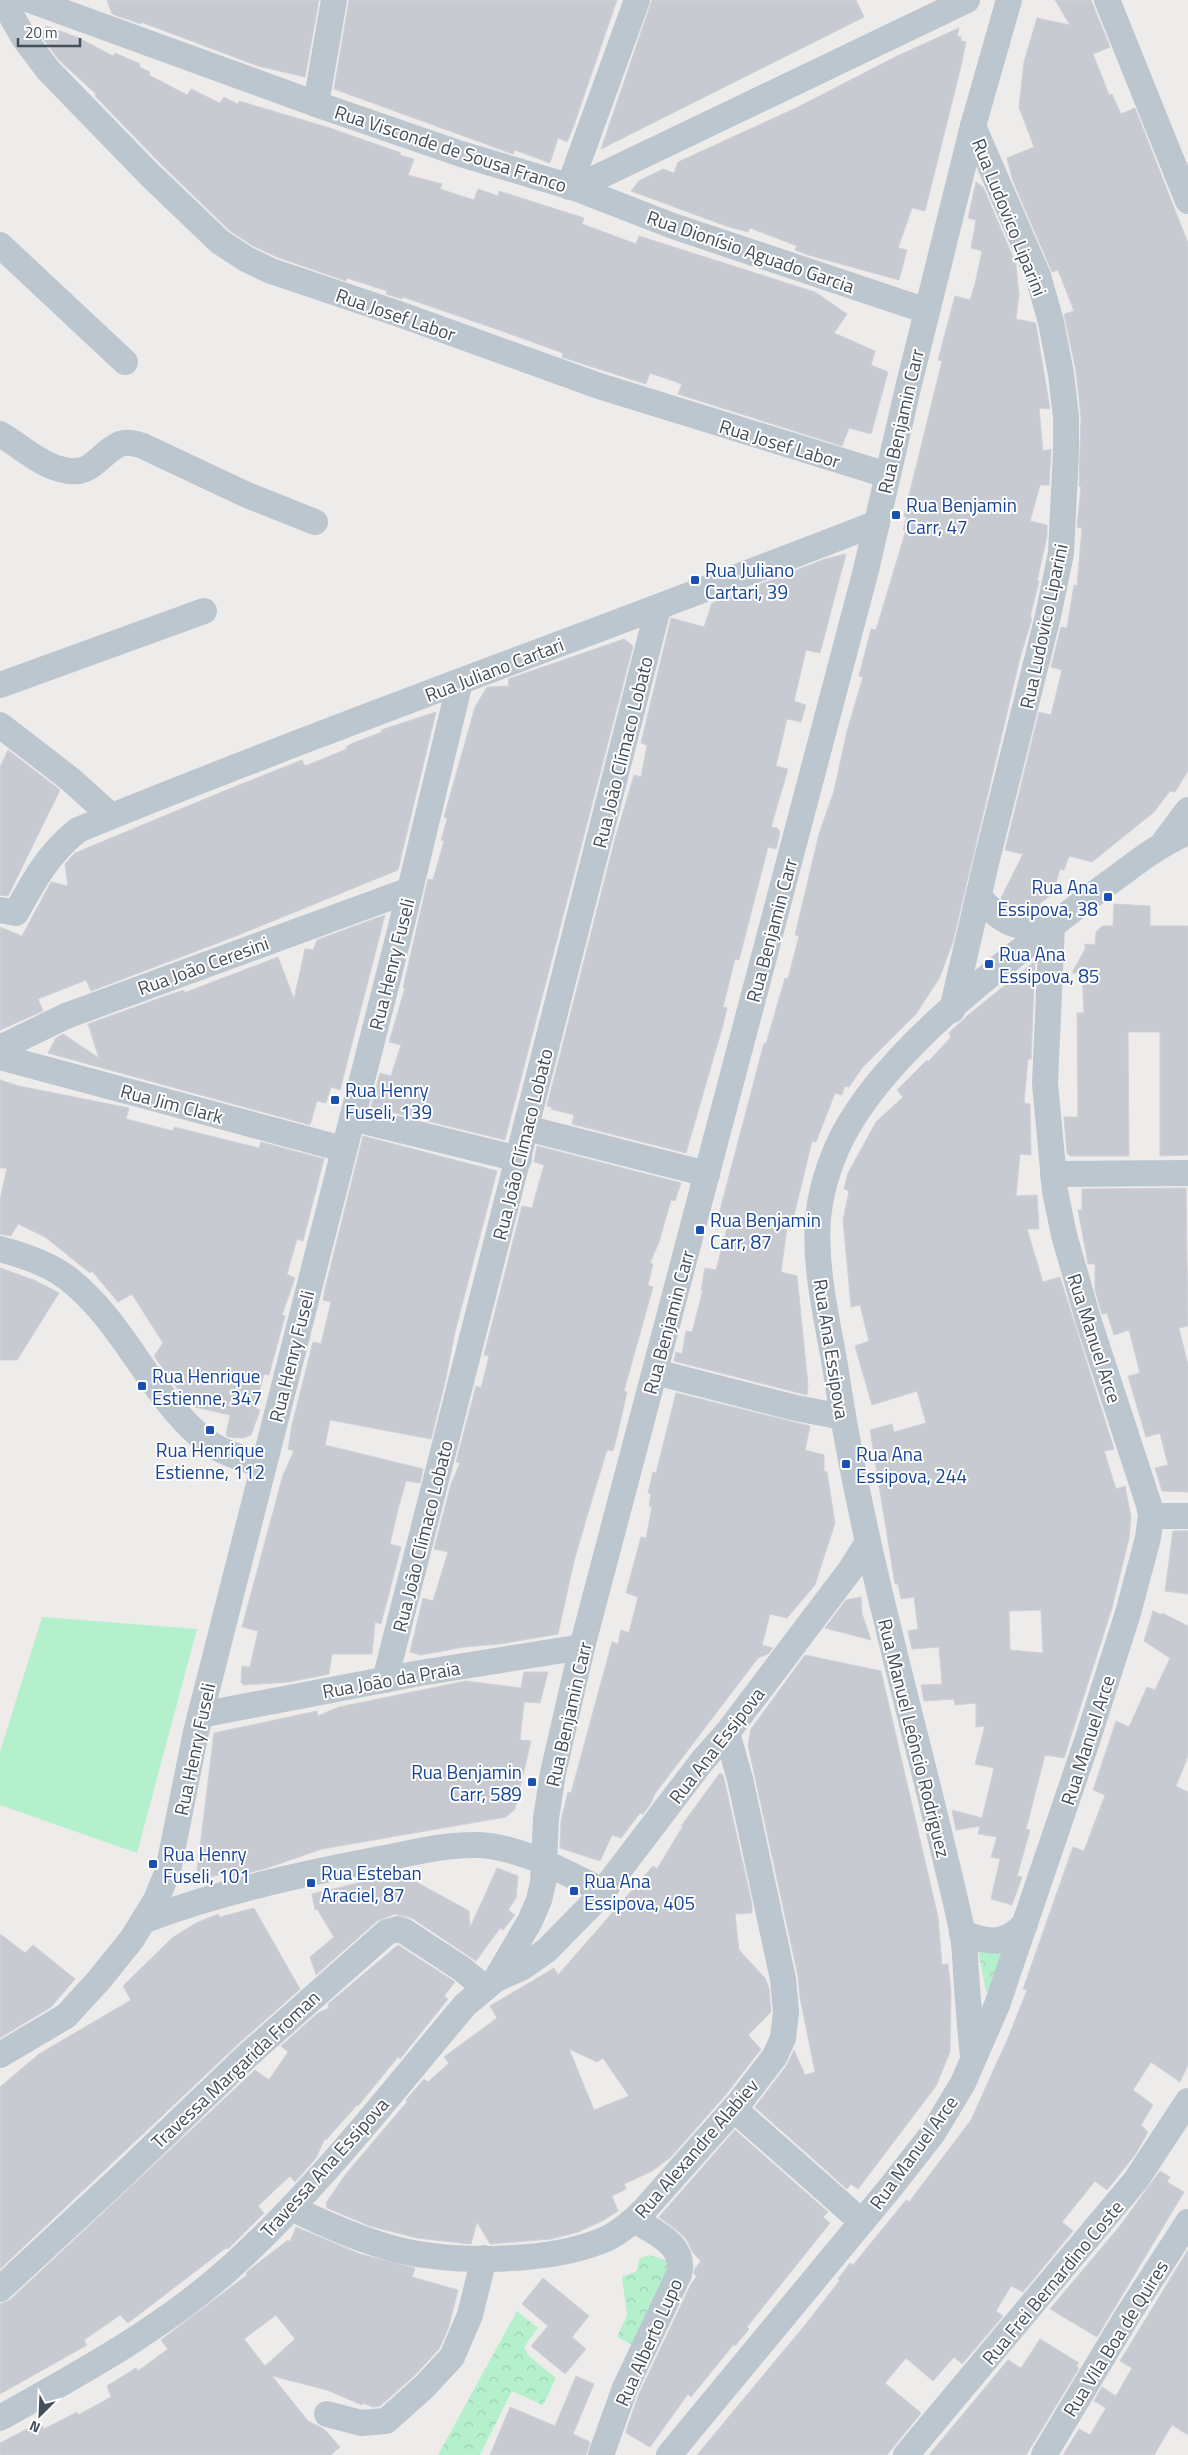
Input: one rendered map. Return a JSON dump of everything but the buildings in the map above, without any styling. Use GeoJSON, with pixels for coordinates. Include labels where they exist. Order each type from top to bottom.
{"type":"FeatureCollection","features":[{"type":"Feature","properties":{"kind":"street","name":"Rua Josef Labor"},"geometry":{"type":"LineString","coordinates":[[6,0],[8,10],[24,38],[48,70],[149,174],[220,242],[246,259],[271,272],[399,314],[599,386],[888,475]]}},
{"type":"Feature","properties":{"kind":"street","name":"Rua Visconde de Sousa Franco"},"geometry":{"type":"LineString","coordinates":[[30,0],[316,104],[461,154],[572,188],[968,0]]}},
{"type":"Feature","properties":{"kind":"street"},"geometry":{"type":"LineString","coordinates":[[316,104],[334,0]]}},
{"type":"Feature","properties":{"kind":"street"},"geometry":{"type":"LineString","coordinates":[[572,188],[637,0]]}},
{"type":"Feature","properties":{"kind":"street","name":"Rua Benjamin Carr"},"geometry":{"type":"LineString","coordinates":[[543,1862],[546,1818],[553,1773],[582,1648],[877,522],[973,126],[1009,0]]}},
{"type":"Feature","properties":{"kind":"street"},"geometry":{"type":"LineString","coordinates":[[1107,0],[1188,201]]}},
{"type":"Feature","properties":{"kind":"street","name":"Rua Ludovico Liparini"},"geometry":{"type":"LineString","coordinates":[[952,1010],[1048,616],[1061,553],[1066,417],[1061,374],[1038,276],[973,126]]}},
{"type":"Feature","properties":{"kind":"street","name":"Rua Dionísio Aguado Garcia"},"geometry":{"type":"LineString","coordinates":[[572,188],[673,226],[927,311]]}},
{"type":"Feature","properties":{"kind":"street"},"geometry":{"type":"LineString","coordinates":[[0,245],[125,362]]}},
{"type":"Feature","properties":{"kind":"street"},"geometry":{"type":"LineString","coordinates":[[0,434],[48,465],[61,470],[77,471],[89,467],[120,444],[129,442],[143,446],[247,494],[315,522]]}},
{"type":"Feature","properties":{"kind":"street","name":"Rua Juliano Cartari"},"geometry":{"type":"LineString","coordinates":[[0,910],[16,913],[43,865],[58,845],[78,830],[877,522]]}},
{"type":"Feature","properties":{"kind":"street","name":"Rua João Clímaco Lobato"},"geometry":{"type":"LineString","coordinates":[[385,1680],[658,608]]}},
{"type":"Feature","properties":{"kind":"street"},"geometry":{"type":"LineString","coordinates":[[0,685],[204,611]]}},
{"type":"Feature","properties":{"kind":"street","name":"Rua Henry Fuseli"},"geometry":{"type":"LineString","coordinates":[[0,2056],[66,2016],[116,1960],[145,1920],[168,1871],[200,1715],[410,890],[460,682]]}},
{"type":"Feature","properties":{"kind":"street"},"geometry":{"type":"LineString","coordinates":[[0,726],[70,779],[111,816]]}},
{"type":"Feature","properties":{"kind":"street","name":"Rua Ana Essipova"},"geometry":{"type":"LineString","coordinates":[[1164,842],[1188,810]]}},
{"type":"Feature","properties":{"kind":"street","name":"Rua Ana Essipova"},"geometry":{"type":"LineString","coordinates":[[490,1984],[547,1950],[603,1891],[851,1569],[868,1542],[843,1417],[818,1257],[818,1218],[826,1180],[836,1151],[848,1127],[870,1095],[896,1064],[1000,967],[1052,925],[1164,842],[1188,832]]}},
{"type":"Feature","properties":{"kind":"street","name":"Rua João Ceresini"},"geometry":{"type":"LineString","coordinates":[[0,1048],[66,1016],[410,890]]}},
{"type":"Feature","properties":{"kind":"street"},"geometry":{"type":"LineString","coordinates":[[979,896],[1000,918],[1016,926],[1030,928],[1052,925]]}},
{"type":"Feature","properties":{"kind":"street","name":"Rua Manuel Arce"},"geometry":{"type":"LineString","coordinates":[[669,2455],[862,2222],[933,2132],[963,2082],[997,2004],[1025,1924],[1128,1613],[1148,1538],[1151,1516],[1150,1505],[1088,1319],[1064,1235],[1053,1174],[1045,1084],[1052,925]]}},
{"type":"Feature","properties":{"kind":"street","name":"Rua Jim Clark"},"geometry":{"type":"LineString","coordinates":[[0,1057],[344,1149]]}},
{"type":"Feature","properties":{"kind":"street"},"geometry":{"type":"LineString","coordinates":[[352,1118],[519,1159]]}},
{"type":"Feature","properties":{"kind":"street"},"geometry":{"type":"LineString","coordinates":[[526,1128],[707,1174]]}},
{"type":"Feature","properties":{"kind":"street"},"geometry":{"type":"LineString","coordinates":[[1053,1174],[1188,1173]]}},
{"type":"Feature","properties":{"kind":"street"},"geometry":{"type":"LineString","coordinates":[[0,1249],[45,1264],[66,1277],[89,1297],[109,1320],[180,1417],[202,1439],[230,1454],[263,1465]]}},
{"type":"Feature","properties":{"kind":"street"},"geometry":{"type":"LineString","coordinates":[[654,1372],[796,1408],[843,1417]]}},
{"type":"Feature","properties":{"kind":"street"},"geometry":{"type":"LineString","coordinates":[[1151,1516],[1188,1516]]}},
{"type":"Feature","properties":{"kind":"street","name":"Rua Manuel Leôncio Rodriguez"},"geometry":{"type":"LineString","coordinates":[[868,1542],[962,1933],[973,2060]]}},
{"type":"Feature","properties":{"kind":"street","name":"Rua João da Praia"},"geometry":{"type":"LineString","coordinates":[[200,1715],[385,1680],[582,1648]]}},
{"type":"Feature","properties":{"kind":"street","name":"Rua Alexandre Alabiev"},"geometry":{"type":"LineString","coordinates":[[292,2208],[351,2235],[393,2248],[440,2255],[512,2260],[548,2255],[601,2241],[634,2220],[734,2108],[775,2056],[783,2038],[786,2012],[784,1979],[740,1779],[727,1732]]}},
{"type":"Feature","properties":{"kind":"street"},"geometry":{"type":"LineString","coordinates":[[145,1920],[185,1905],[283,1881],[426,1850],[478,1845],[505,1850],[543,1862],[603,1891]]}},
{"type":"Feature","properties":{"kind":"street","name":"Travessa Ana Essipova"},"geometry":{"type":"LineString","coordinates":[[0,2418],[88,2370],[170,2316],[230,2268],[292,2208],[465,2005],[490,1984],[530,1921],[540,1900],[543,1862]]}},
{"type":"Feature","properties":{"kind":"street"},"geometry":{"type":"LineString","coordinates":[[962,1933],[993,1942],[1015,1935],[1025,1924]]}},
{"type":"Feature","properties":{"kind":"street","name":"Travessa Margarida Froman"},"geometry":{"type":"LineString","coordinates":[[0,2288],[247,2056],[387,1932],[398,1929],[404,1931],[490,1984]]}},
{"type":"Feature","properties":{"kind":"street","name":"Rua Frei Bernardino Coste"},"geometry":{"type":"LineString","coordinates":[[906,2455],[1136,2180],[1188,2101]]}},
{"type":"Feature","properties":{"kind":"street"},"geometry":{"type":"LineString","coordinates":[[734,2108],[862,2222]]}},
{"type":"Feature","properties":{"kind":"street","name":"Rua Alberto Lupo"},"geometry":{"type":"LineString","coordinates":[[601,2455],[625,2388],[679,2274],[681,2264],[680,2256],[667,2241],[634,2220]]}},
{"type":"Feature","properties":{"kind":"street","name":"Rua Vila Boa de Quires"},"geometry":{"type":"LineString","coordinates":[[1044,2455],[1126,2318],[1188,2222]]}},
{"type":"Feature","properties":{"kind":"street"},"geometry":{"type":"LineString","coordinates":[[327,2414],[361,2423],[386,2421],[424,2386],[452,2357],[470,2315],[484,2258]]}},
{"type":"Feature","properties":{"kind":"green space"},"geometry":{"type":"Polygon","coordinates":[[[42,1617],[197,1629],[137,1853],[0,1805],[0,1752],[42,1617]]]}},
{"type":"Feature","properties":{"kind":"green space"},"geometry":{"type":"Polygon","coordinates":[[[976,1941],[1015,1942],[994,1998],[986,1991],[976,1941]]]}},
{"type":"Feature","properties":{"kind":"green space"},"geometry":{"type":"Polygon","coordinates":[[[649,2255],[676,2263],[639,2348],[617,2337],[627,2315],[622,2277],[637,2271],[639,2259],[649,2255]]]}},
{"type":"Feature","properties":{"kind":"green space"},"geometry":{"type":"Polygon","coordinates":[[[517,2311],[538,2328],[524,2347],[529,2356],[556,2378],[543,2405],[512,2391],[480,2455],[438,2455],[517,2311]]]}},
{"type":"Feature","properties":{"kind":"place","name":"Rua Benjamin Carr, 47"},"geometry":{"type":"Point","coordinates":[896,515]}},
{"type":"Feature","properties":{"kind":"place","name":"Rua Juliano Cartari, 39"},"geometry":{"type":"Point","coordinates":[695,580]}},
{"type":"Feature","properties":{"kind":"place","name":"Rua Ana Essipova, 38"},"geometry":{"type":"Point","coordinates":[1108,897]}},
{"type":"Feature","properties":{"kind":"place","name":"Rua Ana Essipova, 85"},"geometry":{"type":"Point","coordinates":[989,964]}},
{"type":"Feature","properties":{"kind":"place","name":"Rua Henry Fuseli, 139"},"geometry":{"type":"Point","coordinates":[335,1100]}},
{"type":"Feature","properties":{"kind":"place","name":"Rua Benjamin Carr, 87"},"geometry":{"type":"Point","coordinates":[700,1230]}},
{"type":"Feature","properties":{"kind":"place","name":"Rua Henrique Estienne, 347"},"geometry":{"type":"Point","coordinates":[142,1386]}},
{"type":"Feature","properties":{"kind":"place","name":"Rua Henrique Estienne, 112"},"geometry":{"type":"Point","coordinates":[210,1430]}},
{"type":"Feature","properties":{"kind":"place","name":"Rua Ana Essipova, 244"},"geometry":{"type":"Point","coordinates":[846,1464]}},
{"type":"Feature","properties":{"kind":"place","name":"Rua Benjamin Carr, 589"},"geometry":{"type":"Point","coordinates":[532,1782]}},
{"type":"Feature","properties":{"kind":"place","name":"Rua Henry Fuseli, 101"},"geometry":{"type":"Point","coordinates":[153,1864]}},
{"type":"Feature","properties":{"kind":"place","name":"Rua Esteban Araciel, 87"},"geometry":{"type":"Point","coordinates":[311,1883]}},
{"type":"Feature","properties":{"kind":"place","name":"Rua Ana Essipova, 405"},"geometry":{"type":"Point","coordinates":[574,1891]}}]}
